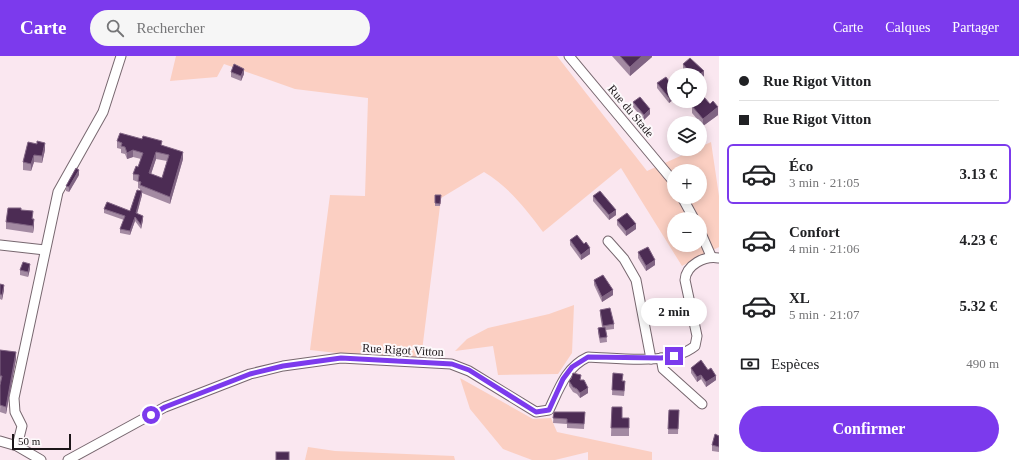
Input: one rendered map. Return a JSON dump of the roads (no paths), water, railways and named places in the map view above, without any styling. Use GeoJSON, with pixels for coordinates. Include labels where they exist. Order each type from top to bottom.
{"type":"FeatureCollection","features":[{"type":"Feature","properties":{"kind":"street"},"geometry":{"type":"LineString","coordinates":[[17,446],[22,426],[15,412],[14,398],[58,192],[103,112],[121,56]]}},
{"type":"Feature","properties":{"kind":"street","name":"Rue du Stade"},"geometry":{"type":"LineString","coordinates":[[569,56],[667,174]]}},
{"type":"Feature","properties":{"kind":"street"},"geometry":{"type":"LineString","coordinates":[[608,241],[624,259],[636,280],[651,359]]}},
{"type":"Feature","properties":{"kind":"street"},"geometry":{"type":"LineString","coordinates":[[0,245],[45,250]]}},
{"type":"Feature","properties":{"kind":"street"},"geometry":{"type":"LineString","coordinates":[[707,246],[712,257]]}},
{"type":"Feature","properties":{"kind":"street","name":"Rue Rigot Vitton"},"geometry":{"type":"LineString","coordinates":[[68,460],[165,407],[250,374],[283,366],[341,358],[452,364],[469,370],[536,412],[549,410],[563,379],[572,367],[588,357],[661,358],[687,353],[695,346],[697,336],[685,280],[686,272],[690,268],[712,257]]}},
{"type":"Feature","properties":{"kind":"street"},"geometry":{"type":"LineString","coordinates":[[661,358],[663,369],[702,404]]}},
{"type":"Feature","properties":{"kind":"street"},"geometry":{"type":"LineString","coordinates":[[0,441],[17,446],[41,460]]}}]}
